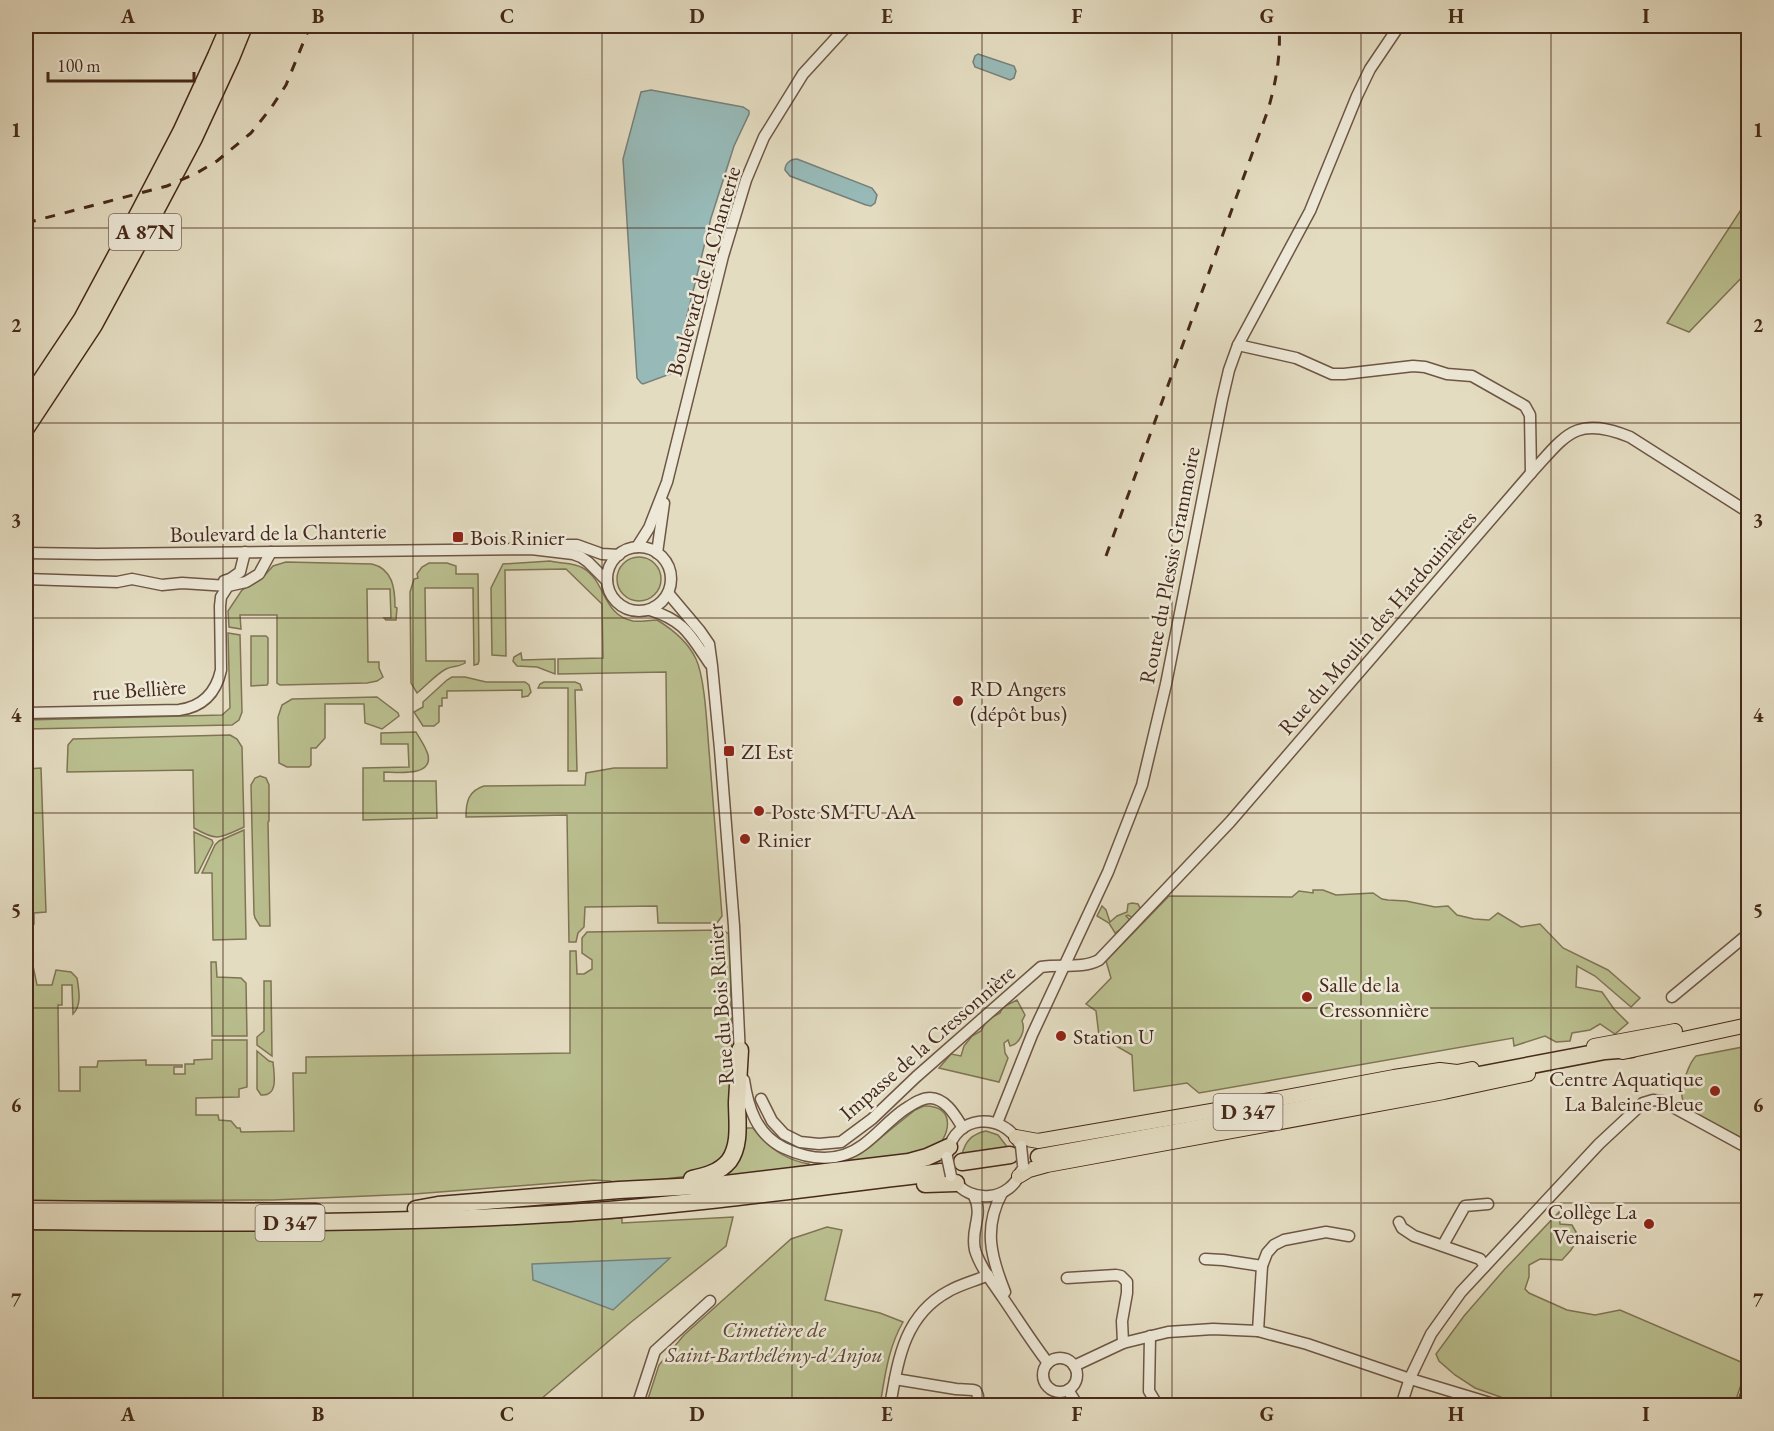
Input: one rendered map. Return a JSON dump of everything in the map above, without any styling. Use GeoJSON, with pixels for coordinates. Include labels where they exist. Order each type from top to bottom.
{"type":"FeatureCollection","features":[{"type":"Feature","properties":{"kind":"highway","name":"A 87N"},"geometry":{"type":"LineString","coordinates":[[26,403],[82,319],[181,132],[229,26]]}},
{"type":"Feature","properties":{"kind":"highway","name":"A 87N"},"geometry":{"type":"LineString","coordinates":[[26,428],[94,325],[137,246],[194,138],[244,26]]}},
{"type":"Feature","properties":{"kind":"highway","name":"D 347"},"geometry":{"type":"LineString","coordinates":[[1457,1072],[1039,1154],[1332,1104],[1605,1051],[1631,1049]]}},
{"type":"Feature","properties":{"kind":"highway"},"geometry":{"type":"LineString","coordinates":[[619,1190],[708,1175],[719,1170],[728,1162],[734,1152],[737,1137],[740,1050]]}},
{"type":"Feature","properties":{"kind":"highway","name":"D 347"},"geometry":{"type":"LineString","coordinates":[[26,1209],[321,1212],[549,1205],[768,1188],[1016,1157]]}},
{"type":"Feature","properties":{"kind":"highway"},"geometry":{"type":"LineString","coordinates":[[416,1209],[438,1205],[619,1190],[717,1185],[927,1158],[951,1166]]}},
{"type":"Feature","properties":{"kind":"highway","name":"D 347"},"geometry":{"type":"LineString","coordinates":[[26,1221],[329,1223],[554,1214],[567,1217],[813,1199],[930,1183],[951,1166]]}},
{"type":"Feature","properties":{"kind":"main road"},"geometry":{"type":"LineString","coordinates":[[1457,1072],[1440,1070],[1038,1141],[1016,1157],[1029,1170],[1444,1092],[1607,1057],[1631,1049],[1723,1031],[1749,1023]]}},
{"type":"Feature","properties":{"kind":"main road","name":"D 347"},"geometry":{"type":"LineString","coordinates":[[1457,1072],[1721,1024],[1749,1023]]}},
{"type":"Feature","properties":{"kind":"street","name":"Boulevard de la Chanterie"},"geometry":{"type":"LineString","coordinates":[[657,553],[667,482],[723,256],[746,180],[764,137],[803,74],[847,26]]}},
{"type":"Feature","properties":{"kind":"street","name":"Route du Plessis Grammoire"},"geometry":{"type":"LineString","coordinates":[[997,1123],[1032,1035],[1108,872],[1142,785],[1166,684],[1222,400],[1238,345],[1310,211],[1366,78],[1399,26]]}},
{"type":"Feature","properties":{"kind":"street"},"geometry":{"type":"LineString","coordinates":[[1238,345],[1296,358],[1332,374],[1413,366],[1447,374],[1472,376],[1526,406],[1530,415],[1531,473]]}},
{"type":"Feature","properties":{"kind":"street","name":"Rue du Moulin des Hardouinières"},"geometry":{"type":"LineString","coordinates":[[1066,965],[1088,966],[1099,960],[1222,831],[1531,473],[1563,438],[1573,431],[1584,428],[1614,430],[1630,437],[1749,512]]}},
{"type":"Feature","properties":{"kind":"street","name":"Boulevard de la Chanterie"},"geometry":{"type":"LineString","coordinates":[[637,547],[649,528],[667,482]]}},
{"type":"Feature","properties":{"kind":"street","name":"Boulevard de la Chanterie"},"geometry":{"type":"LineString","coordinates":[[531,549],[545,545],[577,545],[602,554],[619,555]]}},
{"type":"Feature","properties":{"kind":"street"},"geometry":{"type":"LineString","coordinates":[[637,547],[648,548],[657,553],[669,566],[671,575],[668,593],[658,606],[650,609],[640,611],[621,606],[609,591],[608,571],[612,562],[627,549],[637,547]]}},
{"type":"Feature","properties":{"kind":"street","name":"Boulevard de la Chanterie"},"geometry":{"type":"LineString","coordinates":[[26,553],[531,549],[581,557],[607,581]]}},
{"type":"Feature","properties":{"kind":"street"},"geometry":{"type":"LineString","coordinates":[[26,579],[117,582],[132,579],[162,585],[225,580],[240,572],[245,552]]}},
{"type":"Feature","properties":{"kind":"street"},"geometry":{"type":"LineString","coordinates":[[194,583],[228,586],[246,582],[259,574],[271,552]]}},
{"type":"Feature","properties":{"kind":"street","name":"rue Bellière"},"geometry":{"type":"LineString","coordinates":[[26,713],[179,710],[201,703],[212,692],[221,670],[220,606],[221,597],[228,586]]}},
{"type":"Feature","properties":{"kind":"street","name":"Rue du Bois Rinier"},"geometry":{"type":"LineString","coordinates":[[668,593],[709,644],[734,926],[740,1050],[750,1109],[765,1135],[777,1145],[808,1157],[825,1159],[843,1156],[863,1146],[899,1113],[927,1098],[934,1098],[942,1102],[950,1109],[963,1128]]}},
{"type":"Feature","properties":{"kind":"street","name":"Rue du Bois Rinier"},"geometry":{"type":"LineString","coordinates":[[650,609],[667,615],[686,629],[712,666]]}},
{"type":"Feature","properties":{"kind":"street"},"geometry":{"type":"LineString","coordinates":[[1672,997],[1749,934]]}},
{"type":"Feature","properties":{"kind":"street","name":"Impasse de la Cressonnière"},"geometry":{"type":"LineString","coordinates":[[761,1099],[772,1121],[784,1134],[800,1142],[819,1144],[841,1142],[872,1119],[1041,967],[1066,965]]}},
{"type":"Feature","properties":{"kind":"street"},"geometry":{"type":"LineString","coordinates":[[1401,1406],[1410,1378],[1431,1334],[1461,1292],[1599,1144],[1643,1103],[1653,1100],[1662,1101],[1749,1148]]}},
{"type":"Feature","properties":{"kind":"street"},"geometry":{"type":"LineString","coordinates":[[985,1121],[997,1123],[1007,1128],[1016,1157],[1012,1186],[993,1196],[974,1196],[964,1191],[951,1166],[955,1137],[963,1128],[973,1123],[985,1121]]}},
{"type":"Feature","properties":{"kind":"street"},"geometry":{"type":"LineString","coordinates":[[1002,1193],[991,1218],[991,1247],[1012,1312]]}},
{"type":"Feature","properties":{"kind":"street"},"geometry":{"type":"LineString","coordinates":[[974,1196],[979,1211],[975,1228],[975,1250],[988,1275],[1027,1336],[1048,1363]]}},
{"type":"Feature","properties":{"kind":"street"},"geometry":{"type":"LineString","coordinates":[[1443,1245],[1465,1206],[1488,1204]]}},
{"type":"Feature","properties":{"kind":"street"},"geometry":{"type":"LineString","coordinates":[[1399,1222],[1402,1228],[1414,1236],[1480,1259],[1485,1266]]}},
{"type":"Feature","properties":{"kind":"street"},"geometry":{"type":"LineString","coordinates":[[1258,1331],[1262,1266],[1267,1253],[1274,1245],[1284,1240],[1326,1232],[1349,1236]]}},
{"type":"Feature","properties":{"kind":"street"},"geometry":{"type":"LineString","coordinates":[[1205,1259],[1262,1266]]}},
{"type":"Feature","properties":{"kind":"street"},"geometry":{"type":"LineString","coordinates":[[890,1406],[900,1352],[912,1326],[929,1304],[951,1289],[988,1275]]}},
{"type":"Feature","properties":{"kind":"street"},"geometry":{"type":"LineString","coordinates":[[1067,1278],[1116,1275],[1127,1282],[1122,1321],[1123,1343]]}},
{"type":"Feature","properties":{"kind":"street"},"geometry":{"type":"LineString","coordinates":[[637,1406],[655,1351],[710,1300]]}},
{"type":"Feature","properties":{"kind":"street"},"geometry":{"type":"LineString","coordinates":[[1074,1366],[1123,1343],[1150,1336],[1198,1329],[1258,1331],[1307,1344],[1500,1406]]}},
{"type":"Feature","properties":{"kind":"street"},"geometry":{"type":"LineString","coordinates":[[1150,1336],[1149,1391],[1158,1406]]}},
{"type":"Feature","properties":{"kind":"street"},"geometry":{"type":"LineString","coordinates":[[1061,1359],[1074,1366],[1075,1382],[1068,1390],[1057,1392],[1047,1387],[1043,1377],[1048,1363],[1061,1359]]}},
{"type":"Feature","properties":{"kind":"street"},"geometry":{"type":"LineString","coordinates":[[895,1379],[973,1390],[978,1396],[976,1406]]}},
{"type":"Feature","properties":{"kind":"street"},"geometry":{"type":"LineString","coordinates":[[1742,1406],[1749,1389]]}},
{"type":"Feature","properties":{"kind":"street"},"geometry":{"type":"LineString","coordinates":[[1068,1390],[1078,1406]]}},
{"type":"Feature","properties":{"kind":"green space"},"geometry":{"type":"Polygon","coordinates":[[[1748,199],[1748,271],[1689,332],[1667,323],[1748,199]]]}},
{"type":"Feature","properties":{"kind":"green space"},"geometry":{"type":"Polygon","coordinates":[[[639,557],[655,563],[661,579],[655,595],[639,601],[623,595],[617,579],[623,563],[639,557]]]}},
{"type":"Feature","properties":{"kind":"green space"},"geometry":{"type":"Polygon","coordinates":[[[550,561],[583,568],[596,581],[615,612],[633,621],[657,620],[679,636],[696,659],[704,690],[722,916],[717,923],[658,923],[657,906],[585,907],[584,927],[578,933],[576,942],[569,942],[567,815],[466,817],[471,794],[484,786],[585,785],[586,773],[614,768],[667,768],[666,672],[558,674],[558,659],[603,658],[602,604],[566,569],[505,570],[506,656],[492,655],[491,588],[503,564],[550,561]]]}},
{"type":"Feature","properties":{"kind":"green space"},"geometry":{"type":"Polygon","coordinates":[[[286,562],[372,564],[389,575],[397,608],[396,620],[384,618],[391,618],[390,589],[367,589],[368,662],[379,662],[383,677],[367,683],[280,685],[277,683],[277,615],[240,615],[241,629],[229,627],[228,611],[242,590],[265,575],[273,566],[286,562]]]}},
{"type":"Feature","properties":{"kind":"green space"},"geometry":{"type":"Polygon","coordinates":[[[429,563],[447,563],[456,566],[456,574],[478,574],[479,661],[474,665],[473,588],[425,588],[426,661],[465,661],[465,663],[442,671],[417,693],[411,683],[410,592],[414,579],[418,578],[417,574],[429,563]]]}},
{"type":"Feature","properties":{"kind":"green space"},"geometry":{"type":"Polygon","coordinates":[[[228,633],[240,635],[242,712],[239,720],[232,725],[26,729],[26,720],[222,715],[230,708],[228,633]]]}},
{"type":"Feature","properties":{"kind":"green space"},"geometry":{"type":"Polygon","coordinates":[[[251,636],[268,638],[267,685],[251,686],[251,636]]]}},
{"type":"Feature","properties":{"kind":"green space"},"geometry":{"type":"Polygon","coordinates":[[[521,653],[522,660],[555,659],[555,674],[537,667],[517,666],[513,661],[514,657],[521,653]]]}},
{"type":"Feature","properties":{"kind":"green space"},"geometry":{"type":"Polygon","coordinates":[[[452,677],[465,677],[486,682],[525,682],[529,685],[531,692],[528,696],[522,697],[522,690],[447,691],[447,698],[442,698],[442,706],[439,706],[439,722],[434,726],[423,726],[414,712],[423,707],[423,702],[452,677]]]}},
{"type":"Feature","properties":{"kind":"green space"},"geometry":{"type":"Polygon","coordinates":[[[544,682],[580,684],[582,690],[575,690],[577,771],[568,771],[568,688],[538,688],[544,682]]]}},
{"type":"Feature","properties":{"kind":"green space"},"geometry":{"type":"Polygon","coordinates":[[[377,697],[399,716],[382,729],[365,723],[364,704],[325,704],[325,738],[316,748],[311,748],[311,765],[309,767],[287,767],[279,763],[278,717],[282,705],[292,699],[377,697]]]}},
{"type":"Feature","properties":{"kind":"green space"},"geometry":{"type":"Polygon","coordinates":[[[416,732],[428,755],[425,767],[413,772],[384,772],[384,781],[436,781],[437,818],[363,820],[363,768],[409,767],[408,744],[381,744],[381,733],[416,732]]]}},
{"type":"Feature","properties":{"kind":"green space"},"geometry":{"type":"Polygon","coordinates":[[[230,735],[237,739],[242,747],[244,827],[224,836],[214,837],[194,828],[193,770],[67,772],[68,745],[73,739],[230,735]]]}},
{"type":"Feature","properties":{"kind":"green space"},"geometry":{"type":"Polygon","coordinates":[[[41,768],[46,912],[34,913],[34,924],[26,924],[26,769],[41,768]]]}},
{"type":"Feature","properties":{"kind":"green space"},"geometry":{"type":"Polygon","coordinates":[[[260,776],[266,778],[269,785],[270,926],[260,926],[254,914],[251,785],[255,778],[260,776]]]}},
{"type":"Feature","properties":{"kind":"green space"},"geometry":{"type":"Polygon","coordinates":[[[244,830],[246,939],[213,940],[212,873],[202,873],[215,845],[244,830]]]}},
{"type":"Feature","properties":{"kind":"green space"},"geometry":{"type":"Polygon","coordinates":[[[194,832],[212,840],[213,843],[198,873],[195,873],[194,832]]]}},
{"type":"Feature","properties":{"kind":"green space","name":"Salle de la Cressonnière"},"geometry":{"type":"Polygon","coordinates":[[[1313,890],[1323,890],[1336,895],[1373,893],[1382,899],[1435,907],[1448,906],[1457,915],[1474,919],[1489,920],[1498,913],[1521,927],[1540,924],[1563,948],[1608,970],[1640,998],[1631,1007],[1595,976],[1577,966],[1576,987],[1602,992],[1628,1023],[1615,1034],[1600,1024],[1590,1030],[1572,1033],[1570,1041],[1556,1042],[1545,1036],[1514,1046],[1513,1038],[1199,1093],[1187,1083],[1134,1091],[1132,1055],[1099,1036],[1096,1011],[1086,1004],[1111,978],[1106,961],[1169,896],[1292,897],[1299,891],[1313,893],[1313,890]]]}},
{"type":"Feature","properties":{"kind":"green space"},"geometry":{"type":"Polygon","coordinates":[[[1128,904],[1138,904],[1140,913],[1133,918],[1126,916],[1130,920],[1128,924],[1115,933],[1109,923],[1097,916],[1102,906],[1110,922],[1127,912],[1128,904]]]}},
{"type":"Feature","properties":{"kind":"green space"},"geometry":{"type":"Polygon","coordinates":[[[723,930],[730,935],[733,1131],[721,1162],[689,1176],[616,1183],[593,1180],[414,1194],[273,1200],[26,1201],[26,1143],[29,1143],[28,1071],[26,1071],[26,961],[32,961],[37,985],[52,985],[56,970],[71,972],[77,978],[79,998],[76,1010],[73,1014],[72,985],[62,985],[62,1005],[58,1005],[59,1091],[80,1091],[80,1067],[97,1067],[98,1061],[146,1060],[146,1065],[182,1065],[182,1067],[174,1067],[174,1074],[185,1074],[185,1064],[194,1064],[194,1060],[212,1059],[212,1040],[247,1040],[247,1087],[239,1089],[239,1097],[196,1098],[196,1115],[218,1115],[219,1120],[231,1121],[237,1128],[240,1128],[241,1132],[294,1131],[293,1073],[306,1073],[306,1057],[570,1053],[570,951],[576,951],[577,974],[584,974],[592,969],[592,960],[582,953],[582,938],[587,932],[723,930]]]}},
{"type":"Feature","properties":{"kind":"green space"},"geometry":{"type":"Polygon","coordinates":[[[211,962],[216,962],[217,977],[241,978],[246,983],[247,1036],[212,1036],[211,962]]]}},
{"type":"Feature","properties":{"kind":"green space"},"geometry":{"type":"Polygon","coordinates":[[[264,981],[271,981],[272,1056],[257,1045],[257,1037],[264,1031],[264,981]]]}},
{"type":"Feature","properties":{"kind":"green space"},"geometry":{"type":"Polygon","coordinates":[[[1017,1000],[1025,1015],[1022,1021],[1023,1032],[1014,1045],[1010,1046],[1008,1040],[1004,1043],[1008,1058],[999,1082],[939,1068],[951,1054],[961,1056],[964,1046],[972,1036],[981,1031],[987,1020],[1000,1013],[1003,1007],[1017,1000]]]}},
{"type":"Feature","properties":{"kind":"green space","name":"Centre Aquatique La Baleine Bleue"},"geometry":{"type":"Polygon","coordinates":[[[1748,1046],[1748,1141],[1694,1112],[1683,1101],[1682,1089],[1685,1077],[1696,1056],[1748,1046]]]}},
{"type":"Feature","properties":{"kind":"green space"},"geometry":{"type":"Polygon","coordinates":[[[257,1051],[273,1062],[274,1084],[273,1089],[267,1095],[261,1095],[257,1089],[257,1051]]]}},
{"type":"Feature","properties":{"kind":"green space"},"geometry":{"type":"Polygon","coordinates":[[[924,1106],[935,1107],[942,1111],[948,1123],[947,1131],[932,1152],[848,1164],[848,1160],[869,1147],[915,1110],[924,1106]]]}},
{"type":"Feature","properties":{"kind":"green space"},"geometry":{"type":"Polygon","coordinates":[[[745,1128],[753,1128],[778,1152],[809,1164],[811,1167],[718,1178],[745,1128]]]}},
{"type":"Feature","properties":{"kind":"green space"},"geometry":{"type":"Polygon","coordinates":[[[986,1131],[998,1135],[1008,1148],[962,1155],[970,1139],[986,1131]]]}},
{"type":"Feature","properties":{"kind":"green space"},"geometry":{"type":"Polygon","coordinates":[[[1559,1212],[1560,1224],[1572,1225],[1579,1237],[1562,1260],[1540,1259],[1529,1265],[1529,1277],[1525,1289],[1567,1310],[1595,1315],[1620,1310],[1748,1365],[1734,1405],[1560,1406],[1525,1403],[1475,1388],[1439,1361],[1436,1354],[1464,1316],[1559,1212]]]}},
{"type":"Feature","properties":{"kind":"green space"},"geometry":{"type":"Polygon","coordinates":[[[733,1217],[726,1246],[630,1323],[534,1405],[26,1406],[26,1230],[329,1230],[462,1227],[622,1218],[622,1223],[733,1217]]]}},
{"type":"Feature","properties":{"kind":"green space","name":"Cimetière de Saint-Barthélémy-d'Anjou"},"geometry":{"type":"Polygon","coordinates":[[[827,1227],[842,1230],[825,1300],[880,1313],[903,1322],[890,1352],[880,1405],[646,1405],[659,1365],[684,1335],[791,1239],[827,1227]]]}},
{"type":"Feature","properties":{"kind":"water"},"geometry":{"type":"Polygon","coordinates":[[[978,54],[1014,66],[1016,71],[1014,78],[1010,80],[975,67],[973,62],[978,54]]]}},
{"type":"Feature","properties":{"kind":"water"},"geometry":{"type":"Polygon","coordinates":[[[651,90],[743,107],[749,111],[749,114],[734,146],[711,218],[673,373],[643,384],[637,378],[623,159],[641,92],[651,90]]]}},
{"type":"Feature","properties":{"kind":"water"},"geometry":{"type":"Polygon","coordinates":[[[797,159],[872,188],[877,195],[875,203],[871,206],[866,205],[790,176],[785,170],[786,166],[790,161],[797,159]]]}},
{"type":"Feature","properties":{"kind":"water"},"geometry":{"type":"Polygon","coordinates":[[[670,1258],[613,1310],[533,1280],[532,1264],[670,1258]]]}},
{"type":"Feature","properties":{"kind":"railway"},"geometry":{"type":"LineString","coordinates":[[26,223],[167,186],[217,161],[251,133],[271,108],[286,85],[310,26]]}},
{"type":"Feature","properties":{"kind":"railway"},"geometry":{"type":"LineString","coordinates":[[1106,556],[1268,110],[1277,68],[1279,26]]}},
{"type":"Feature","properties":{"kind":"place","name":"Bois Rinier"},"geometry":{"type":"Point","coordinates":[458,537]}},
{"type":"Feature","properties":{"kind":"place","name":"RD Angers (dépôt bus)"},"geometry":{"type":"Point","coordinates":[958,701]}},
{"type":"Feature","properties":{"kind":"place","name":"ZI Est"},"geometry":{"type":"Point","coordinates":[729,751]}},
{"type":"Feature","properties":{"kind":"place","name":"Poste SMTU AA"},"geometry":{"type":"Point","coordinates":[759,811]}},
{"type":"Feature","properties":{"kind":"place","name":"Rinier"},"geometry":{"type":"Point","coordinates":[745,839]}},
{"type":"Feature","properties":{"kind":"place","name":"Salle de la Cressonnière"},"geometry":{"type":"Point","coordinates":[1307,997]}},
{"type":"Feature","properties":{"kind":"place","name":"Station U"},"geometry":{"type":"Point","coordinates":[1061,1036]}},
{"type":"Feature","properties":{"kind":"place","name":"Centre Aquatique La Baleine Bleue"},"geometry":{"type":"Point","coordinates":[1715,1091]}},
{"type":"Feature","properties":{"kind":"place","name":"Collège La Venaiserie"},"geometry":{"type":"Point","coordinates":[1649,1224]}}]}
